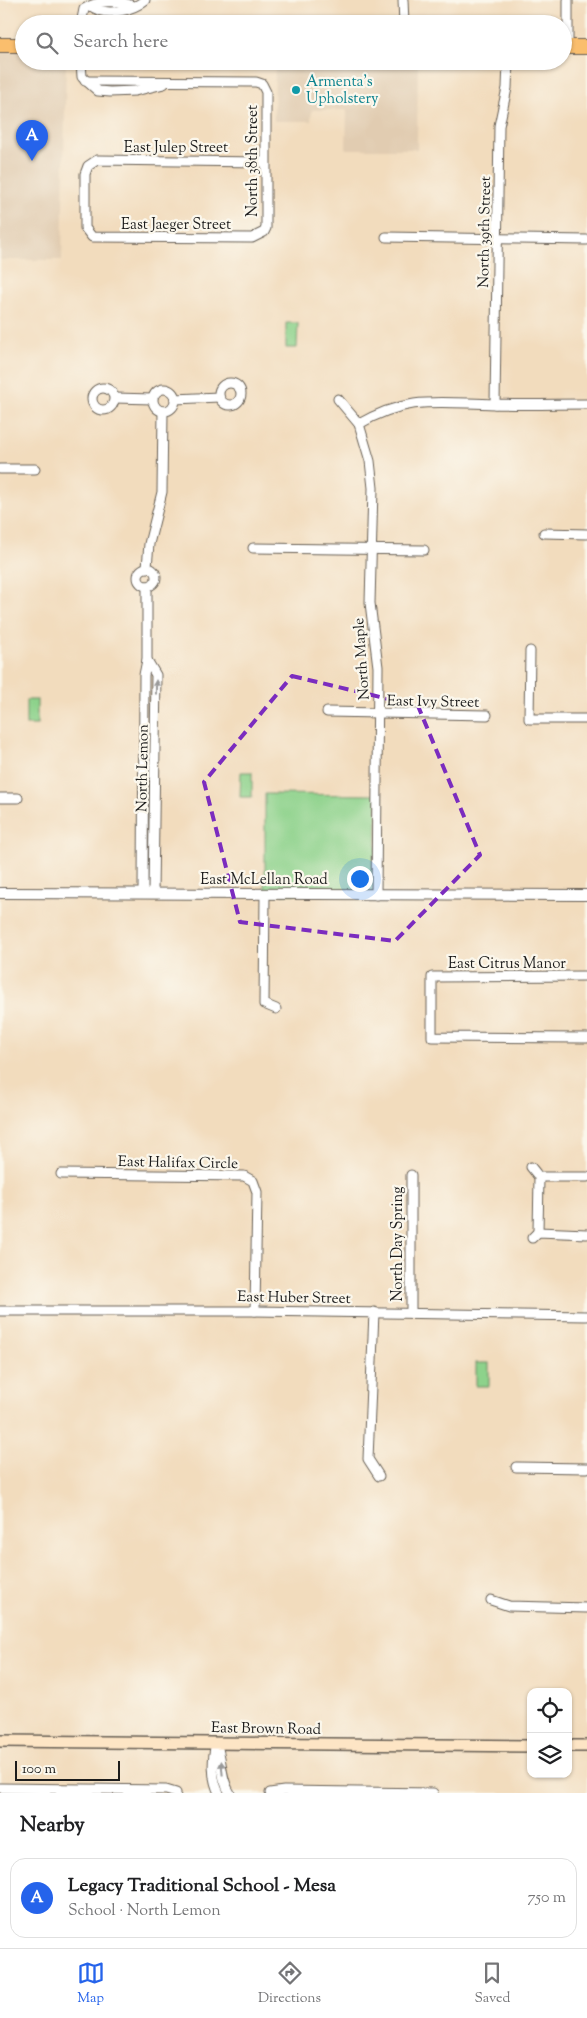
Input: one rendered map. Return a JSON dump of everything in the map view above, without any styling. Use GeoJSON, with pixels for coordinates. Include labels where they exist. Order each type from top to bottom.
{"type":"FeatureCollection","features":[{"type":"Feature","properties":{"kind":"main road"},"geometry":{"type":"LineString","coordinates":[[0,45],[15,45]]}},
{"type":"Feature","properties":{"kind":"main road"},"geometry":{"type":"LineString","coordinates":[[572,47],[587,47]]}},
{"type":"Feature","properties":{"kind":"main road","name":"East Brown Road"},"geometry":{"type":"LineString","coordinates":[[0,1741],[527,1746]]}},
{"type":"Feature","properties":{"kind":"main road"},"geometry":{"type":"LineString","coordinates":[[572,1746],[587,1746]]}},
{"type":"Feature","properties":{"kind":"street"},"geometry":{"type":"LineString","coordinates":[[83,15],[84,9],[91,6],[97,11],[123,11],[145,0]]}},
{"type":"Feature","properties":{"kind":"street"},"geometry":{"type":"LineString","coordinates":[[403,0],[404,15]]}},
{"type":"Feature","properties":{"kind":"street"},"geometry":{"type":"LineString","coordinates":[[567,15],[568,0]]}},
{"type":"Feature","properties":{"kind":"street"},"geometry":{"type":"LineString","coordinates":[[81,70],[82,77],[85,81],[98,91],[113,92],[146,89],[173,81]]}},
{"type":"Feature","properties":{"kind":"street","name":"North 39th Street"},"geometry":{"type":"LineString","coordinates":[[495,404],[499,126],[507,88],[508,70]]}},
{"type":"Feature","properties":{"kind":"street"},"geometry":{"type":"LineString","coordinates":[[85,81],[173,81]]}},
{"type":"Feature","properties":{"kind":"street"},"geometry":{"type":"LineString","coordinates":[[113,81],[113,92]]}},
{"type":"Feature","properties":{"kind":"street","name":"North 38th Street"},"geometry":{"type":"LineString","coordinates":[[173,81],[256,82],[265,87],[266,228],[262,234]]}},
{"type":"Feature","properties":{"kind":"street","name":"East Julep Street"},"geometry":{"type":"LineString","coordinates":[[90,235],[85,228],[85,174],[88,166],[97,160],[266,162]]}},
{"type":"Feature","properties":{"kind":"street","name":"East Jaeger Street"},"geometry":{"type":"LineString","coordinates":[[90,235],[96,238],[252,238],[262,234]]}},
{"type":"Feature","properties":{"kind":"street"},"geometry":{"type":"LineString","coordinates":[[386,237],[587,240]]}},
{"type":"Feature","properties":{"kind":"street"},"geometry":{"type":"LineString","coordinates":[[163,388],[172,392],[175,399],[170,409],[163,411],[156,408],[152,399],[156,391],[163,388]]}},
{"type":"Feature","properties":{"kind":"street"},"geometry":{"type":"LineString","coordinates":[[175,399],[219,397]]}},
{"type":"Feature","properties":{"kind":"street"},"geometry":{"type":"LineString","coordinates":[[115,398],[152,399]]}},
{"type":"Feature","properties":{"kind":"street"},"geometry":{"type":"LineString","coordinates":[[338,399],[359,424],[389,409],[425,402],[587,404]]}},
{"type":"Feature","properties":{"kind":"street"},"geometry":{"type":"LineString","coordinates":[[147,568],[149,544],[162,492],[163,411]]}},
{"type":"Feature","properties":{"kind":"street","name":"North Maple"},"geometry":{"type":"LineString","coordinates":[[359,424],[370,461],[373,488],[370,603],[378,667],[376,894]]}},
{"type":"Feature","properties":{"kind":"street"},"geometry":{"type":"LineString","coordinates":[[0,469],[36,469]]}},
{"type":"Feature","properties":{"kind":"street"},"geometry":{"type":"LineString","coordinates":[[544,533],[587,534]]}},
{"type":"Feature","properties":{"kind":"street"},"geometry":{"type":"LineString","coordinates":[[253,548],[424,550]]}},
{"type":"Feature","properties":{"kind":"street"},"geometry":{"type":"LineString","coordinates":[[147,568],[154,570],[157,577],[154,584],[147,586],[141,584],[138,578],[140,571],[147,568]]}},
{"type":"Feature","properties":{"kind":"street","name":"North Lemon"},"geometry":{"type":"LineString","coordinates":[[147,586],[144,675],[143,852],[148,868],[148,893]]}},
{"type":"Feature","properties":{"kind":"street"},"geometry":{"type":"LineString","coordinates":[[530,651],[529,719],[587,719]]}},
{"type":"Feature","properties":{"kind":"street","name":"North Lemon"},"geometry":{"type":"LineString","coordinates":[[146,660],[156,675],[153,852],[148,868]]}},
{"type":"Feature","properties":{"kind":"street","name":"East Ivy Street"},"geometry":{"type":"LineString","coordinates":[[327,712],[487,715]]}},
{"type":"Feature","properties":{"kind":"street","name":"North Lemon"},"geometry":{"type":"LineString","coordinates":[[144,714],[156,715]]}},
{"type":"Feature","properties":{"kind":"street"},"geometry":{"type":"LineString","coordinates":[[0,798],[18,798]]}},
{"type":"Feature","properties":{"kind":"street","name":"North Lemon"},"geometry":{"type":"LineString","coordinates":[[143,820],[154,821]]}},
{"type":"Feature","properties":{"kind":"street"},"geometry":{"type":"LineString","coordinates":[[143,852],[153,852]]}},
{"type":"Feature","properties":{"kind":"street","name":"East McLellan Road"},"geometry":{"type":"LineString","coordinates":[[0,893],[587,895]]}},
{"type":"Feature","properties":{"kind":"street"},"geometry":{"type":"LineString","coordinates":[[265,894],[264,1004],[276,1008]]}},
{"type":"Feature","properties":{"kind":"street","name":"East Citrus Manor"},"geometry":{"type":"LineString","coordinates":[[587,976],[432,977],[432,1037],[587,1038]]}},
{"type":"Feature","properties":{"kind":"street"},"geometry":{"type":"LineString","coordinates":[[531,1166],[539,1178],[535,1235],[587,1234]]}},
{"type":"Feature","properties":{"kind":"street","name":"East Halifax Circle"},"geometry":{"type":"LineString","coordinates":[[62,1174],[244,1176],[253,1181],[257,1192],[255,1310]]}},
{"type":"Feature","properties":{"kind":"street","name":"North Day Spring"},"geometry":{"type":"LineString","coordinates":[[410,1175],[412,1313]]}},
{"type":"Feature","properties":{"kind":"street"},"geometry":{"type":"LineString","coordinates":[[539,1178],[587,1178]]}},
{"type":"Feature","properties":{"kind":"street","name":"East Huber Street"},"geometry":{"type":"LineString","coordinates":[[0,1311],[255,1310],[587,1316]]}},
{"type":"Feature","properties":{"kind":"street"},"geometry":{"type":"LineString","coordinates":[[374,1312],[368,1459],[379,1476]]}},
{"type":"Feature","properties":{"kind":"street"},"geometry":{"type":"LineString","coordinates":[[516,1467],[587,1468]]}},
{"type":"Feature","properties":{"kind":"street"},"geometry":{"type":"LineString","coordinates":[[491,1600],[509,1606],[587,1608]]}},
{"type":"Feature","properties":{"kind":"street"},"geometry":{"type":"LineString","coordinates":[[216,1743],[213,1756],[214,1779],[225,1792]]}},
{"type":"Feature","properties":{"kind":"street"},"geometry":{"type":"LineString","coordinates":[[0,1788],[166,1790],[176,1793]]}},
{"type":"Feature","properties":{"kind":"street"},"geometry":{"type":"LineString","coordinates":[[270,1793],[284,1791],[433,1793]]}},
{"type":"Feature","properties":{"kind":"highlighted area"},"geometry":{"type":"Polygon","coordinates":[[[292,676],[418,706],[480,855],[395,941],[240,922],[204,782],[292,676]]]}},
{"type":"Feature","properties":{"kind":"shaded area"},"geometry":{"type":"Polygon","coordinates":[[[0,45],[15,45],[15,70],[66,70],[62,260],[0,260],[0,45]]]}},
{"type":"Feature","properties":{"kind":"shaded area"},"geometry":{"type":"Polygon","coordinates":[[[275,70],[418,70],[417,149],[346,149],[347,110],[312,110],[311,121],[274,121],[275,70]]]}},
{"type":"Feature","properties":{"kind":"green space"},"geometry":{"type":"Polygon","coordinates":[[[286,323],[298,323],[297,348],[286,348],[286,323]]]}},
{"type":"Feature","properties":{"kind":"green space"},"geometry":{"type":"Polygon","coordinates":[[[26,700],[37,700],[37,725],[26,725],[26,700]]]}},
{"type":"Feature","properties":{"kind":"green space"},"geometry":{"type":"Polygon","coordinates":[[[241,772],[252,772],[252,797],[240,797],[241,772]]]}},
{"type":"Feature","properties":{"kind":"green space"},"geometry":{"type":"Polygon","coordinates":[[[265,794],[377,795],[376,895],[265,894],[265,794]]]}},
{"type":"Feature","properties":{"kind":"green space"},"geometry":{"type":"Polygon","coordinates":[[[476,1363],[489,1363],[489,1386],[476,1386],[476,1363]]]}},
{"type":"Feature","properties":{"kind":"place","name":"Armenta's Upholstery"},"geometry":{"type":"Point","coordinates":[296,90]}},
{"type":"Feature","properties":{"kind":"place","name":"Legacy Traditional School - Mesa"},"geometry":{"type":"Point","coordinates":[32,161]}}]}
